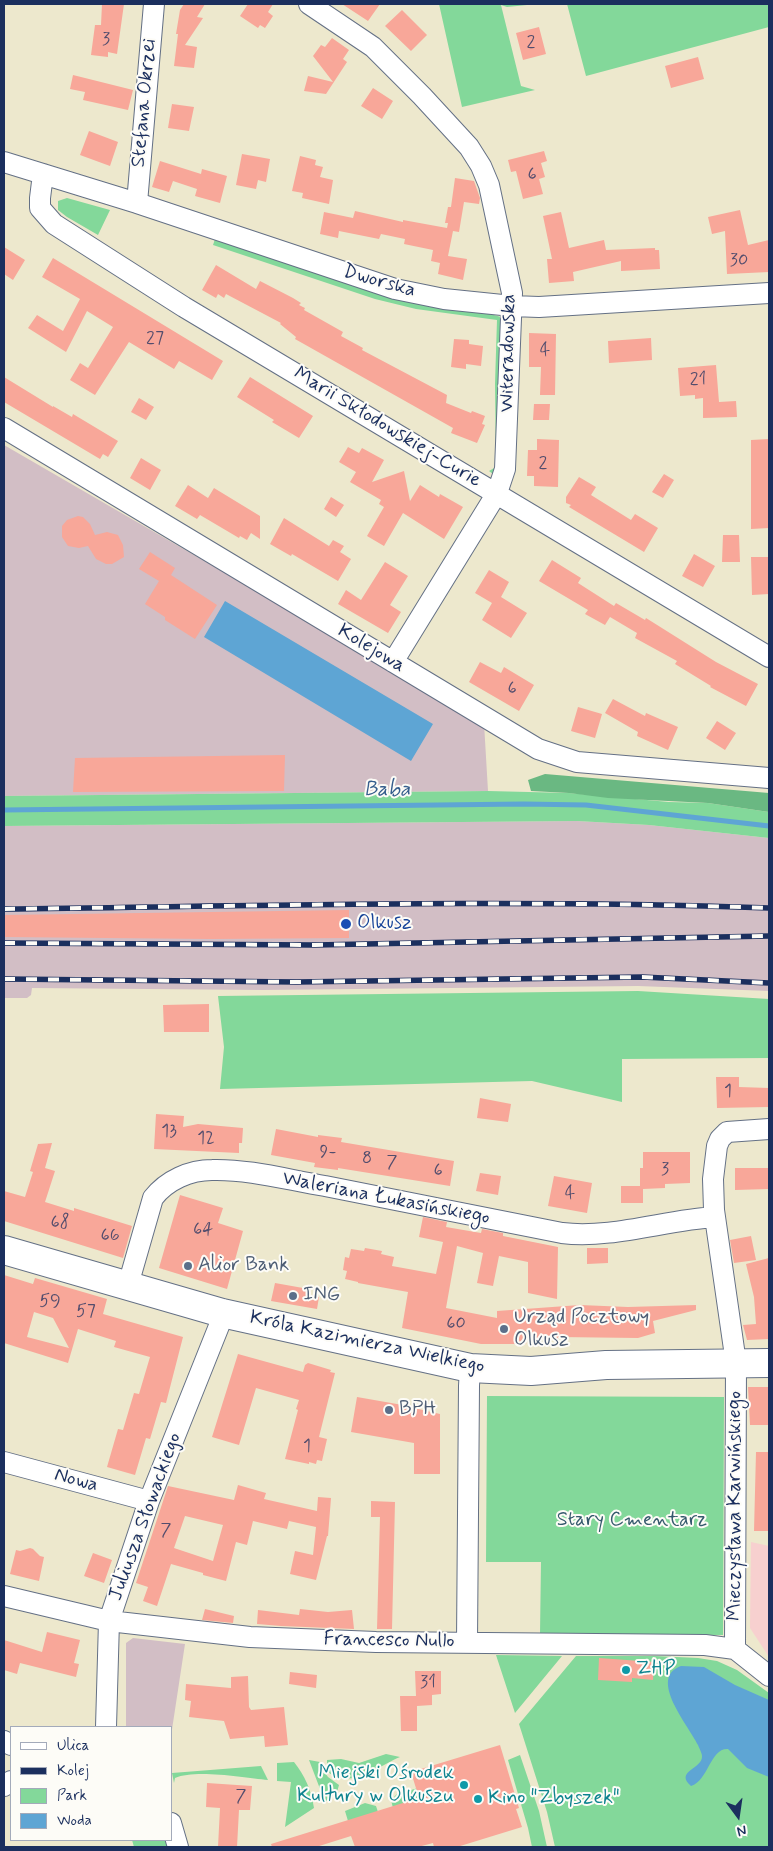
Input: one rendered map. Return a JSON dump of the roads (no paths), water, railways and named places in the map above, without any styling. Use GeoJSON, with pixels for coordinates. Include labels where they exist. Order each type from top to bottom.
{"type":"FeatureCollection","features":[{"type":"Feature","properties":{"kind":"street","name":"Stefana Okrzei"},"geometry":{"type":"LineString","coordinates":[[137,203],[154,4]]}},
{"type":"Feature","properties":{"kind":"street","name":"Witeradowska"},"geometry":{"type":"LineString","coordinates":[[309,4],[372,47],[422,96],[469,147],[481,166],[489,185],[512,293],[505,469],[496,493],[393,662]]}},
{"type":"Feature","properties":{"kind":"street","name":"Dworska"},"geometry":{"type":"LineString","coordinates":[[4,162],[137,203],[395,289],[444,299],[539,307],[769,293]]}},
{"type":"Feature","properties":{"kind":"street","name":"Marii Skłodowskiej-Curie"},"geometry":{"type":"LineString","coordinates":[[43,174],[40,208],[54,224],[184,308],[769,657]]}},
{"type":"Feature","properties":{"kind":"street","name":"Kolejowa"},"geometry":{"type":"LineString","coordinates":[[4,428],[538,749],[577,762],[606,766],[769,778]]}},
{"type":"Feature","properties":{"kind":"street"},"geometry":{"type":"LineString","coordinates":[[736,1363],[715,1214],[713,1179],[717,1146],[720,1138],[727,1132],[769,1129]]}},
{"type":"Feature","properties":{"kind":"street","name":"Waleriana Łukasińskiego"},"geometry":{"type":"LineString","coordinates":[[128,1285],[153,1198],[161,1188],[174,1180],[188,1174],[211,1170],[253,1174],[402,1200],[562,1233],[581,1235],[715,1214]]}},
{"type":"Feature","properties":{"kind":"street","name":"Króla Kazimierza Wielkiego"},"geometry":{"type":"LineString","coordinates":[[4,1250],[222,1313],[470,1368],[531,1372],[606,1365],[769,1363]]}},
{"type":"Feature","properties":{"kind":"street","name":"Juliusza Słowackiego"},"geometry":{"type":"LineString","coordinates":[[106,1726],[109,1621],[149,1501],[222,1313]]}},
{"type":"Feature","properties":{"kind":"street","name":"Mieczysława Karwińskiego"},"geometry":{"type":"LineString","coordinates":[[735,1650],[736,1363]]}},
{"type":"Feature","properties":{"kind":"street"},"geometry":{"type":"LineString","coordinates":[[467,1642],[470,1368]]}},
{"type":"Feature","properties":{"kind":"street","name":"Nowa"},"geometry":{"type":"LineString","coordinates":[[4,1462],[149,1501]]}},
{"type":"Feature","properties":{"kind":"street","name":"Francesco Nullo"},"geometry":{"type":"LineString","coordinates":[[4,1596],[109,1621],[250,1637],[376,1642],[705,1645],[735,1650],[769,1676]]}},
{"type":"Feature","properties":{"kind":"street"},"geometry":{"type":"LineString","coordinates":[[172,1826],[178,1847]]}},
{"type":"Feature","properties":{"kind":"water"},"geometry":{"type":"Polygon","coordinates":[[[225,601],[433,724],[411,761],[204,637],[225,601]]]}},
{"type":"Feature","properties":{"kind":"water"},"geometry":{"type":"Polygon","coordinates":[[[681,1666],[704,1667],[735,1685],[769,1700],[769,1777],[747,1768],[728,1749],[722,1750],[717,1754],[697,1783],[691,1786],[687,1781],[687,1773],[698,1764],[702,1756],[698,1745],[673,1703],[669,1691],[668,1681],[672,1672],[681,1666]]]}},
{"type":"Feature","properties":{"kind":"waterway","name":"Baba"},"geometry":{"type":"LineString","coordinates":[[4,810],[524,804],[586,805],[769,826]]}},
{"type":"Feature","properties":{"kind":"railway"},"geometry":{"type":"LineString","coordinates":[[4,909],[482,904],[673,905],[769,908]]}},
{"type":"Feature","properties":{"kind":"railway"},"geometry":{"type":"LineString","coordinates":[[4,943],[315,945],[769,936]]}},
{"type":"Feature","properties":{"kind":"railway"},"geometry":{"type":"LineString","coordinates":[[4,979],[297,982],[642,977],[769,983]]}},
{"type":"Feature","properties":{"kind":"place","name":"Olkusz"},"geometry":{"type":"Point","coordinates":[346,924]}},
{"type":"Feature","properties":{"kind":"place","name":"Alior Bank"},"geometry":{"type":"Point","coordinates":[188,1266]}},
{"type":"Feature","properties":{"kind":"place","name":"ING"},"geometry":{"type":"Point","coordinates":[293,1296]}},
{"type":"Feature","properties":{"kind":"place","name":"Urząd Pocztowy Olkusz"},"geometry":{"type":"Point","coordinates":[504,1329]}},
{"type":"Feature","properties":{"kind":"place","name":"BPH"},"geometry":{"type":"Point","coordinates":[389,1410]}},
{"type":"Feature","properties":{"kind":"place","name":"ZHP"},"geometry":{"type":"Point","coordinates":[626,1670]}},
{"type":"Feature","properties":{"kind":"place","name":"Miejski Ośrodek Kultury w Olkuszu"},"geometry":{"type":"Point","coordinates":[464,1785]}},
{"type":"Feature","properties":{"kind":"place","name":"Kino \"Zbyszek\""},"geometry":{"type":"Point","coordinates":[478,1799]}},
{"type":"Feature","properties":{"kind":"park label","name":"Stary Cmentarz"},"geometry":{"type":"Point","coordinates":[632,1521]}}]}
